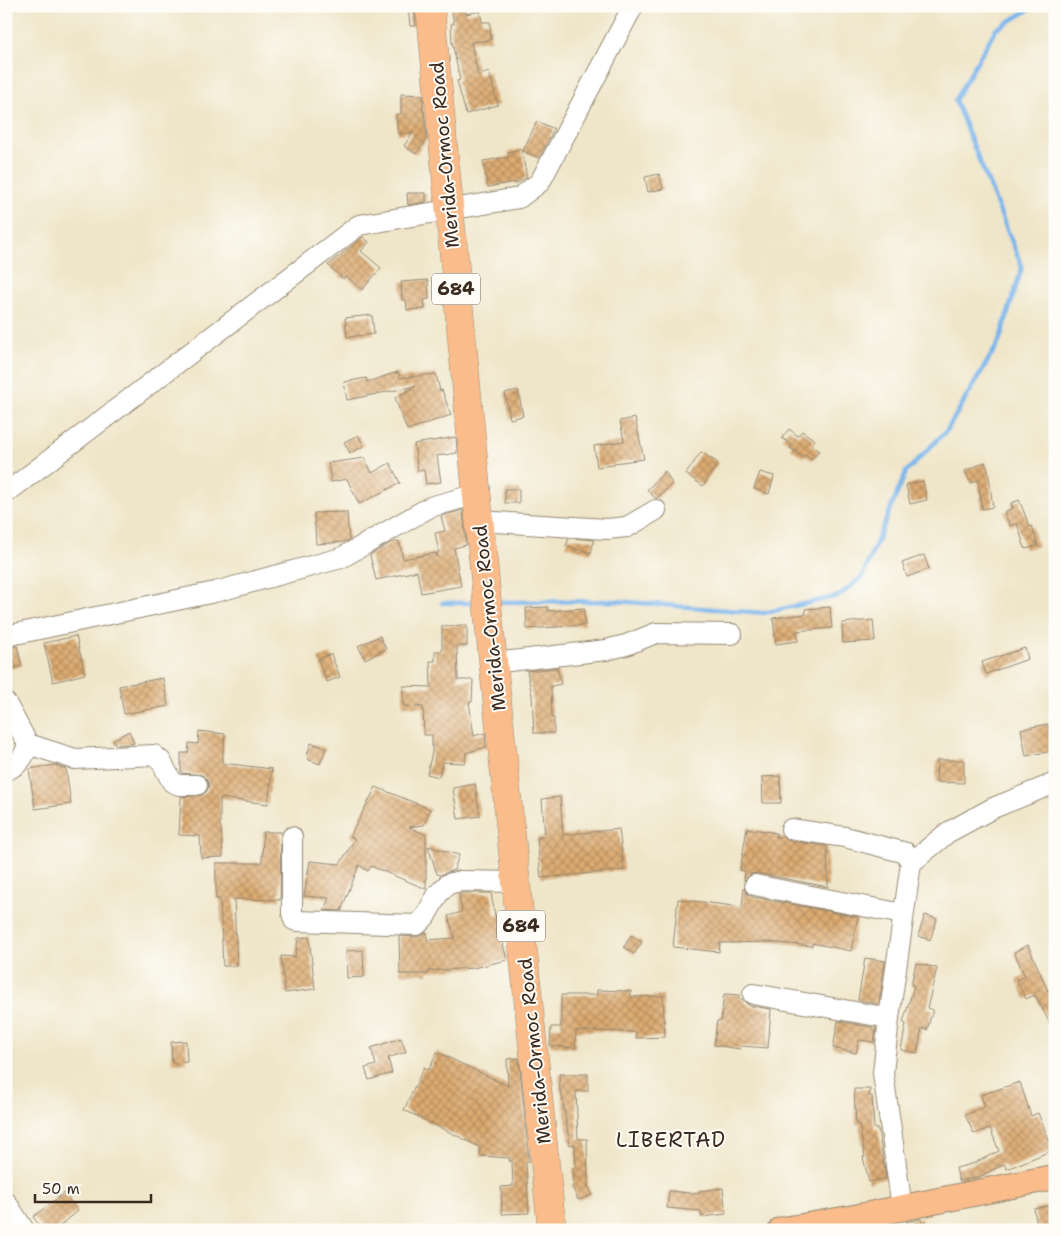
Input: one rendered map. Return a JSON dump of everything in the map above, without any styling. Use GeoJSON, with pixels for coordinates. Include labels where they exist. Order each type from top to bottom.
{"type":"FeatureCollection","features":[{"type":"Feature","properties":{"kind":"highway","name":"Merida-Ormoc Road"},"geometry":{"type":"LineString","coordinates":[[430,6],[493,663],[552,1230]]}},
{"type":"Feature","properties":{"kind":"main road"},"geometry":{"type":"LineString","coordinates":[[781,1230],[1055,1177]]}},
{"type":"Feature","properties":{"kind":"street"},"geometry":{"type":"LineString","coordinates":[[6,493],[359,225],[519,198],[540,182],[633,6]]}},
{"type":"Feature","properties":{"kind":"street"},"geometry":{"type":"LineString","coordinates":[[6,636],[215,592],[341,558],[430,507],[478,508],[607,529],[627,527],[656,510]]}},
{"type":"Feature","properties":{"kind":"street"},"geometry":{"type":"LineString","coordinates":[[493,663],[606,650],[656,634],[732,634]]}},
{"type":"Feature","properties":{"kind":"street"},"geometry":{"type":"LineString","coordinates":[[6,703],[28,744],[25,755],[10,769],[6,770]]}},
{"type":"Feature","properties":{"kind":"street"},"geometry":{"type":"LineString","coordinates":[[28,744],[75,759],[154,755],[161,761],[172,782],[179,785],[197,785]]}},
{"type":"Feature","properties":{"kind":"street"},"geometry":{"type":"LineString","coordinates":[[911,864],[947,833],[993,808],[1055,783]]}},
{"type":"Feature","properties":{"kind":"street"},"geometry":{"type":"LineString","coordinates":[[792,829],[845,837],[906,853],[911,864],[902,914],[888,1018],[883,1073],[902,1208]]}},
{"type":"Feature","properties":{"kind":"street"},"geometry":{"type":"LineString","coordinates":[[292,837],[292,913],[294,920],[297,921],[417,926],[425,917],[438,894],[448,884],[461,881],[516,882]]}},
{"type":"Feature","properties":{"kind":"street"},"geometry":{"type":"LineString","coordinates":[[755,884],[902,914]]}},
{"type":"Feature","properties":{"kind":"street"},"geometry":{"type":"LineString","coordinates":[[753,994],[888,1018]]}},
{"type":"Feature","properties":{"kind":"street"},"geometry":{"type":"LineString","coordinates":[[6,1202],[24,1230]]}},
{"type":"Feature","properties":{"kind":"building"},"geometry":{"type":"Polygon","coordinates":[[[451,6],[465,6],[466,14],[480,11],[482,22],[490,22],[491,40],[471,42],[478,75],[489,72],[498,105],[466,114],[457,81],[460,80],[452,42],[451,24],[454,24],[451,6]]]}},
{"type":"Feature","properties":{"kind":"building"},"geometry":{"type":"Polygon","coordinates":[[[408,7],[414,7],[416,26],[410,26],[408,7]]]}},
{"type":"Feature","properties":{"kind":"building"},"geometry":{"type":"Polygon","coordinates":[[[401,94],[423,95],[427,139],[416,154],[404,146],[413,132],[398,134],[396,114],[401,114],[401,94]]]}},
{"type":"Feature","properties":{"kind":"building"},"geometry":{"type":"Polygon","coordinates":[[[537,121],[554,129],[539,158],[523,151],[537,121]]]}},
{"type":"Feature","properties":{"kind":"building"},"geometry":{"type":"Polygon","coordinates":[[[521,149],[527,177],[515,184],[515,182],[488,187],[483,161],[509,157],[508,152],[521,149]]]}},
{"type":"Feature","properties":{"kind":"building"},"geometry":{"type":"Polygon","coordinates":[[[659,174],[663,189],[648,192],[645,177],[659,174]]]}},
{"type":"Feature","properties":{"kind":"building"},"geometry":{"type":"Polygon","coordinates":[[[407,193],[426,193],[426,202],[408,205],[407,193]]]}},
{"type":"Feature","properties":{"kind":"building"},"geometry":{"type":"Polygon","coordinates":[[[363,237],[369,242],[361,251],[381,268],[362,290],[346,276],[343,279],[328,265],[363,237]]]}},
{"type":"Feature","properties":{"kind":"building"},"geometry":{"type":"Polygon","coordinates":[[[428,280],[429,299],[424,300],[425,309],[407,310],[406,300],[402,300],[401,282],[428,280]]]}},
{"type":"Feature","properties":{"kind":"building"},"geometry":{"type":"Polygon","coordinates":[[[372,315],[374,334],[347,337],[345,318],[372,315]]]}},
{"type":"Feature","properties":{"kind":"building"},"geometry":{"type":"Polygon","coordinates":[[[398,372],[400,378],[436,374],[440,391],[442,390],[451,415],[407,430],[395,398],[416,386],[347,400],[344,382],[366,378],[367,382],[398,372]]]}},
{"type":"Feature","properties":{"kind":"building"},"geometry":{"type":"Polygon","coordinates":[[[518,390],[523,416],[510,419],[505,393],[518,390]]]}},
{"type":"Feature","properties":{"kind":"building"},"geometry":{"type":"Polygon","coordinates":[[[635,418],[644,459],[597,467],[594,446],[624,441],[620,421],[635,418]]]}},
{"type":"Feature","properties":{"kind":"building"},"geometry":{"type":"Polygon","coordinates":[[[789,429],[798,436],[802,431],[815,440],[811,445],[819,451],[812,460],[805,455],[803,457],[790,448],[792,445],[782,438],[789,429]]]}},
{"type":"Feature","properties":{"kind":"building"},"geometry":{"type":"Polygon","coordinates":[[[358,435],[364,446],[350,453],[344,442],[358,435]]]}},
{"type":"Feature","properties":{"kind":"building"},"geometry":{"type":"Polygon","coordinates":[[[456,437],[457,453],[437,456],[441,482],[426,484],[424,470],[418,471],[414,444],[456,437]]]}},
{"type":"Feature","properties":{"kind":"building"},"geometry":{"type":"Polygon","coordinates":[[[701,452],[718,463],[703,486],[686,474],[701,452]]]}},
{"type":"Feature","properties":{"kind":"building"},"geometry":{"type":"Polygon","coordinates":[[[365,458],[372,473],[390,463],[400,483],[359,504],[347,479],[331,482],[328,463],[365,458]]]}},
{"type":"Feature","properties":{"kind":"building"},"geometry":{"type":"Polygon","coordinates":[[[985,462],[988,470],[993,507],[982,509],[978,480],[971,483],[965,471],[985,462]]]}},
{"type":"Feature","properties":{"kind":"building"},"geometry":{"type":"Polygon","coordinates":[[[665,471],[672,484],[655,498],[647,490],[665,471]]]}},
{"type":"Feature","properties":{"kind":"building"},"geometry":{"type":"Polygon","coordinates":[[[760,472],[774,476],[769,494],[754,489],[760,472]]]}},
{"type":"Feature","properties":{"kind":"building"},"geometry":{"type":"Polygon","coordinates":[[[923,481],[927,500],[910,504],[906,485],[923,481]]]}},
{"type":"Feature","properties":{"kind":"building"},"geometry":{"type":"Polygon","coordinates":[[[505,489],[519,489],[519,503],[505,503],[505,489]]]}},
{"type":"Feature","properties":{"kind":"building"},"geometry":{"type":"Polygon","coordinates":[[[1019,500],[1030,527],[1032,526],[1038,546],[1025,549],[1017,523],[1010,526],[1004,512],[1013,508],[1011,503],[1019,500]]]}},
{"type":"Feature","properties":{"kind":"building"},"geometry":{"type":"Polygon","coordinates":[[[463,510],[466,545],[454,548],[461,586],[421,593],[417,571],[376,580],[370,555],[390,543],[399,541],[403,559],[435,553],[438,558],[437,553],[439,552],[435,533],[445,531],[441,516],[463,510]]]}},
{"type":"Feature","properties":{"kind":"building"},"geometry":{"type":"Polygon","coordinates":[[[347,512],[349,540],[316,544],[314,513],[347,512]]]}},
{"type":"Feature","properties":{"kind":"building"},"geometry":{"type":"Polygon","coordinates":[[[569,538],[594,540],[591,553],[566,546],[569,538]]]}},
{"type":"Feature","properties":{"kind":"building"},"geometry":{"type":"Polygon","coordinates":[[[924,555],[929,569],[907,577],[902,563],[924,555]]]}},
{"type":"Feature","properties":{"kind":"building"},"geometry":{"type":"Polygon","coordinates":[[[548,607],[548,611],[584,608],[585,625],[527,629],[526,608],[548,607]]]}},
{"type":"Feature","properties":{"kind":"building"},"geometry":{"type":"Polygon","coordinates":[[[830,607],[832,628],[797,631],[798,641],[776,644],[773,618],[806,614],[805,609],[830,607]]]}},
{"type":"Feature","properties":{"kind":"building"},"geometry":{"type":"Polygon","coordinates":[[[873,620],[875,641],[843,643],[842,623],[873,620]]]}},
{"type":"Feature","properties":{"kind":"building"},"geometry":{"type":"Polygon","coordinates":[[[467,625],[467,646],[457,646],[458,680],[473,680],[472,702],[469,702],[474,736],[485,733],[486,747],[466,753],[465,763],[442,762],[439,777],[427,774],[432,752],[432,735],[424,735],[423,707],[403,706],[403,686],[431,687],[430,661],[435,661],[435,651],[442,651],[442,626],[467,625]]]}},
{"type":"Feature","properties":{"kind":"building"},"geometry":{"type":"Polygon","coordinates":[[[76,636],[85,674],[53,682],[44,643],[76,636]]]}},
{"type":"Feature","properties":{"kind":"building"},"geometry":{"type":"Polygon","coordinates":[[[380,636],[386,649],[365,659],[358,646],[380,636]]]}},
{"type":"Feature","properties":{"kind":"building"},"geometry":{"type":"Polygon","coordinates":[[[17,646],[22,666],[6,670],[6,648],[17,646]]]}},
{"type":"Feature","properties":{"kind":"building"},"geometry":{"type":"Polygon","coordinates":[[[1025,648],[1028,659],[986,674],[982,662],[1025,648]]]}},
{"type":"Feature","properties":{"kind":"building"},"geometry":{"type":"Polygon","coordinates":[[[331,654],[340,677],[327,682],[318,659],[331,654]]]}},
{"type":"Feature","properties":{"kind":"building"},"geometry":{"type":"Polygon","coordinates":[[[557,668],[561,684],[551,686],[554,733],[534,733],[532,695],[527,671],[557,668]]]}},
{"type":"Feature","properties":{"kind":"building"},"geometry":{"type":"Polygon","coordinates":[[[163,678],[168,706],[124,714],[119,686],[163,678]]]}},
{"type":"Feature","properties":{"kind":"building"},"geometry":{"type":"Polygon","coordinates":[[[1048,724],[1053,751],[1026,756],[1021,729],[1048,724]]]}},
{"type":"Feature","properties":{"kind":"building"},"geometry":{"type":"Polygon","coordinates":[[[129,731],[134,743],[116,745],[113,740],[129,731]]]}},
{"type":"Feature","properties":{"kind":"building"},"geometry":{"type":"Polygon","coordinates":[[[199,731],[225,734],[222,763],[272,769],[268,804],[220,798],[223,857],[201,858],[200,836],[179,835],[181,797],[202,795],[207,791],[209,785],[202,775],[181,773],[181,753],[188,753],[189,743],[198,744],[199,731]]]}},
{"type":"Feature","properties":{"kind":"building"},"geometry":{"type":"Polygon","coordinates":[[[311,743],[326,748],[320,764],[309,760],[307,755],[311,743]]]}},
{"type":"Feature","properties":{"kind":"building"},"geometry":{"type":"Polygon","coordinates":[[[937,760],[964,760],[964,783],[936,782],[937,760]]]}},
{"type":"Feature","properties":{"kind":"building"},"geometry":{"type":"Polygon","coordinates":[[[55,765],[66,769],[71,804],[35,809],[29,769],[55,765]]]}},
{"type":"Feature","properties":{"kind":"building"},"geometry":{"type":"Polygon","coordinates":[[[780,776],[781,803],[763,803],[762,777],[780,776]]]}},
{"type":"Feature","properties":{"kind":"building"},"geometry":{"type":"Polygon","coordinates":[[[475,784],[480,816],[458,819],[453,788],[475,784]]]}},
{"type":"Feature","properties":{"kind":"building"},"geometry":{"type":"Polygon","coordinates":[[[376,787],[430,809],[424,825],[409,827],[426,835],[426,889],[371,866],[368,871],[359,865],[341,911],[324,910],[329,898],[304,896],[310,861],[340,864],[355,839],[350,836],[376,787]]]}},
{"type":"Feature","properties":{"kind":"building"},"geometry":{"type":"Polygon","coordinates":[[[560,797],[563,835],[619,829],[624,870],[541,878],[537,838],[545,837],[542,799],[560,797]]]}},
{"type":"Feature","properties":{"kind":"building"},"geometry":{"type":"Polygon","coordinates":[[[747,828],[776,833],[776,837],[783,837],[789,841],[827,846],[828,887],[757,873],[751,874],[744,881],[745,871],[740,870],[747,828]]]}},
{"type":"Feature","properties":{"kind":"building"},"geometry":{"type":"Polygon","coordinates":[[[263,832],[281,832],[280,900],[234,899],[237,966],[223,966],[220,899],[216,899],[216,863],[262,863],[263,832]]]}},
{"type":"Feature","properties":{"kind":"building"},"geometry":{"type":"Polygon","coordinates":[[[428,846],[459,855],[454,870],[440,875],[437,874],[428,846]]]}},
{"type":"Feature","properties":{"kind":"building"},"geometry":{"type":"Polygon","coordinates":[[[744,887],[747,894],[753,897],[858,917],[851,951],[812,943],[812,946],[767,942],[720,943],[719,952],[673,947],[678,899],[742,907],[744,887]]]}},
{"type":"Feature","properties":{"kind":"building"},"geometry":{"type":"Polygon","coordinates":[[[491,893],[495,916],[504,914],[506,935],[501,936],[507,960],[473,968],[428,971],[428,974],[400,974],[399,936],[417,937],[427,932],[427,940],[455,938],[448,916],[462,912],[459,894],[491,893]]]}},
{"type":"Feature","properties":{"kind":"building"},"geometry":{"type":"Polygon","coordinates":[[[925,915],[937,919],[930,940],[918,936],[925,915]]]}},
{"type":"Feature","properties":{"kind":"building"},"geometry":{"type":"Polygon","coordinates":[[[631,935],[642,942],[634,954],[624,947],[631,935]]]}},
{"type":"Feature","properties":{"kind":"building"},"geometry":{"type":"Polygon","coordinates":[[[309,937],[315,989],[285,993],[281,956],[295,957],[298,938],[309,937]]]}},
{"type":"Feature","properties":{"kind":"building"},"geometry":{"type":"Polygon","coordinates":[[[1028,945],[1048,991],[1050,990],[1055,1000],[1055,1033],[1035,995],[1026,999],[1016,980],[1025,976],[1014,952],[1028,945]]]}},
{"type":"Feature","properties":{"kind":"building"},"geometry":{"type":"Polygon","coordinates":[[[363,950],[364,977],[347,978],[346,951],[363,950]]]}},
{"type":"Feature","properties":{"kind":"building"},"geometry":{"type":"Polygon","coordinates":[[[865,958],[885,961],[879,1004],[858,1000],[865,958]]]}},
{"type":"Feature","properties":{"kind":"building"},"geometry":{"type":"Polygon","coordinates":[[[916,963],[937,968],[927,1008],[933,1010],[927,1030],[922,1028],[917,1053],[901,1050],[906,1024],[903,1022],[914,986],[911,985],[916,963]]]}},
{"type":"Feature","properties":{"kind":"building"},"geometry":{"type":"Polygon","coordinates":[[[597,990],[631,991],[631,997],[663,996],[665,1037],[636,1038],[636,1032],[576,1031],[575,1048],[550,1046],[551,1027],[561,1027],[561,995],[597,995],[597,990]]]}},
{"type":"Feature","properties":{"kind":"building"},"geometry":{"type":"Polygon","coordinates":[[[724,994],[739,995],[739,999],[742,999],[750,1006],[771,1009],[768,1048],[741,1046],[740,1049],[714,1045],[717,1021],[721,1021],[724,994]]]}},
{"type":"Feature","properties":{"kind":"building"},"geometry":{"type":"Polygon","coordinates":[[[838,1021],[876,1028],[874,1042],[859,1040],[856,1053],[833,1048],[838,1021]]]}},
{"type":"Feature","properties":{"kind":"building"},"geometry":{"type":"Polygon","coordinates":[[[401,1038],[406,1052],[388,1058],[392,1073],[369,1080],[365,1068],[376,1065],[371,1048],[401,1038]]]}},
{"type":"Feature","properties":{"kind":"building"},"geometry":{"type":"Polygon","coordinates":[[[186,1041],[187,1062],[172,1063],[171,1042],[186,1041]]]}},
{"type":"Feature","properties":{"kind":"building"},"geometry":{"type":"Polygon","coordinates":[[[437,1052],[508,1086],[507,1059],[519,1058],[529,1162],[526,1162],[529,1213],[502,1214],[501,1187],[513,1186],[512,1161],[509,1161],[510,1158],[480,1156],[480,1147],[404,1110],[424,1067],[429,1070],[437,1052]]]}},
{"type":"Feature","properties":{"kind":"building"},"geometry":{"type":"Polygon","coordinates":[[[559,1074],[588,1074],[588,1091],[576,1091],[578,1139],[587,1139],[588,1186],[592,1195],[578,1200],[572,1186],[574,1186],[573,1168],[576,1168],[575,1144],[570,1145],[560,1091],[559,1074]]]}},
{"type":"Feature","properties":{"kind":"building"},"geometry":{"type":"Polygon","coordinates":[[[1020,1082],[1031,1116],[1038,1113],[1053,1150],[1007,1169],[1004,1164],[979,1177],[959,1181],[956,1168],[972,1164],[999,1151],[990,1128],[974,1134],[965,1115],[985,1107],[981,1095],[1020,1082]]]}},
{"type":"Feature","properties":{"kind":"building"},"geometry":{"type":"Polygon","coordinates":[[[854,1089],[870,1089],[869,1096],[872,1096],[874,1129],[878,1129],[886,1178],[869,1182],[863,1157],[865,1157],[859,1124],[856,1124],[854,1089]]]}},
{"type":"Feature","properties":{"kind":"building"},"geometry":{"type":"Polygon","coordinates":[[[723,1188],[726,1214],[702,1217],[701,1211],[667,1208],[669,1191],[699,1194],[699,1191],[723,1188]]]}},
{"type":"Feature","properties":{"kind":"building"},"geometry":{"type":"Polygon","coordinates":[[[64,1193],[78,1211],[55,1230],[43,1230],[33,1217],[64,1193]]]}},
{"type":"Feature","properties":{"kind":"building"},"geometry":{"type":"Polygon","coordinates":[[[1052,1205],[1055,1216],[1055,1230],[1038,1230],[1034,1209],[1052,1205]]]}},
{"type":"Feature","properties":{"kind":"building"},"geometry":{"type":"Polygon","coordinates":[[[921,1219],[923,1230],[907,1230],[906,1222],[921,1219]]]}},
{"type":"Feature","properties":{"kind":"waterway"},"geometry":{"type":"LineString","coordinates":[[496,602],[616,601],[764,613],[839,596],[862,577],[906,472],[947,430],[999,342],[1022,267],[955,100],[996,29],[1027,11],[1030,6]]}},
{"type":"Feature","properties":{"kind":"waterway"},"geometry":{"type":"LineString","coordinates":[[442,603],[478,603]]}},
{"type":"Feature","properties":{"kind":"district","name":"LIBERTAD"},"geometry":{"type":"Point","coordinates":[671,1140]}}]}
